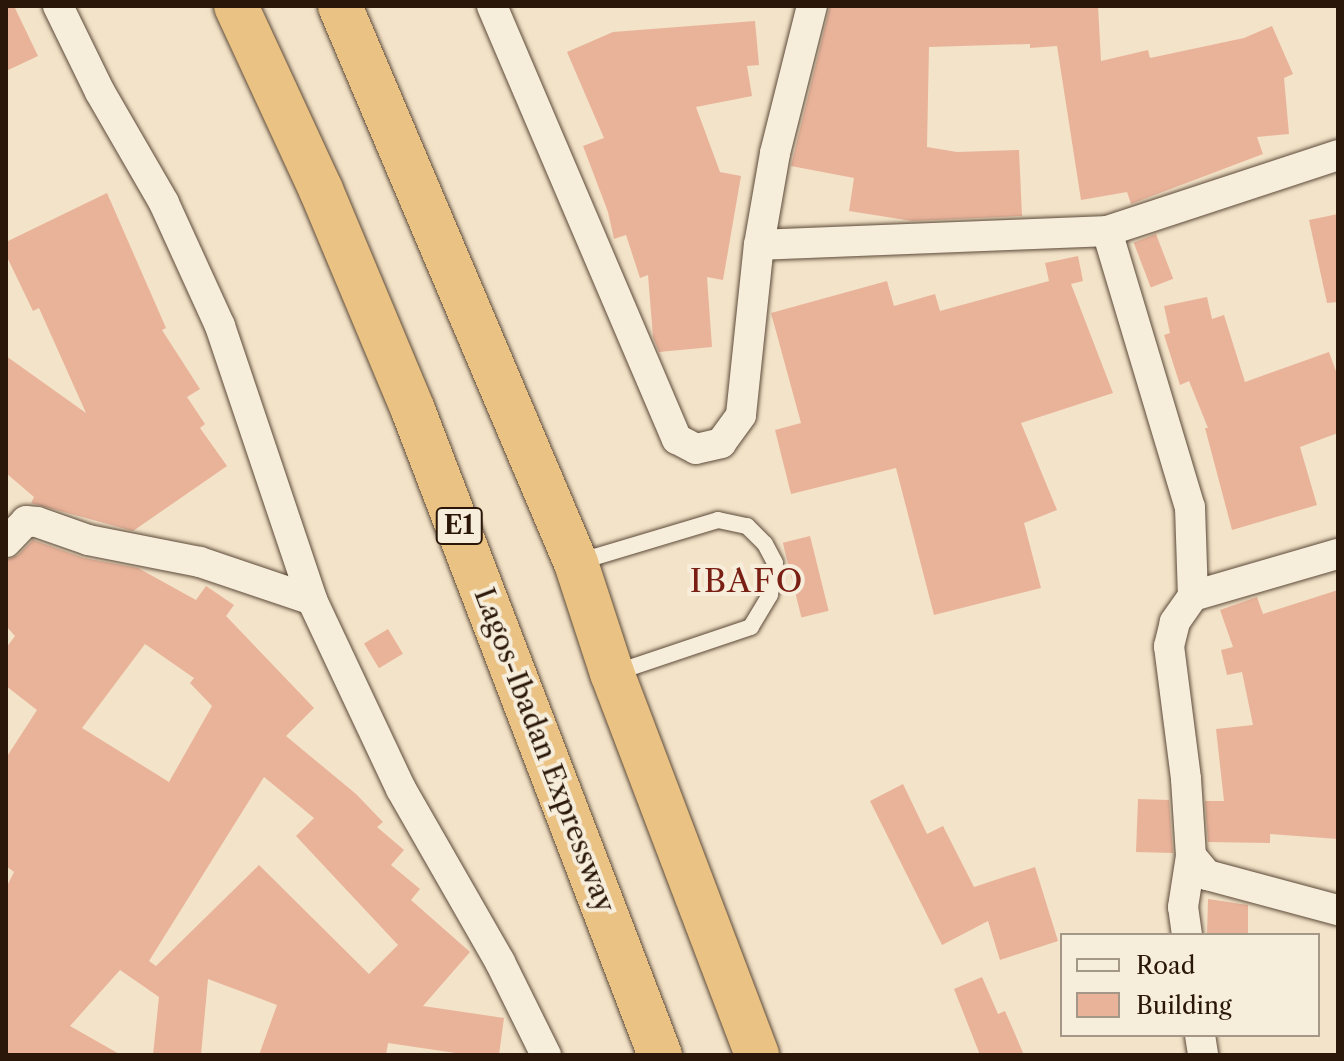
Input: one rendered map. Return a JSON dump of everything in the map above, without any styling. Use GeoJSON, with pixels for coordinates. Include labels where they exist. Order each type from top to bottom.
{"type":"FeatureCollection","features":[{"type":"Feature","properties":{"kind":"highway","name":"Lagos-Ibadan Expressway"},"geometry":{"type":"LineString","coordinates":[[236,6],[321,190],[413,410],[660,1055]]}},
{"type":"Feature","properties":{"kind":"highway"},"geometry":{"type":"LineString","coordinates":[[340,6],[576,563],[612,673],[757,1055]]}},
{"type":"Feature","properties":{"kind":"street"},"geometry":{"type":"LineString","coordinates":[[58,6],[100,92],[164,203],[220,326],[312,600],[401,789],[500,962],[546,1055]]}},
{"type":"Feature","properties":{"kind":"street"},"geometry":{"type":"LineString","coordinates":[[492,6],[677,439],[696,449],[721,443],[741,415],[759,245],[775,153],[812,6]]}},
{"type":"Feature","properties":{"kind":"street"},"geometry":{"type":"LineString","coordinates":[[759,245],[1107,231],[1338,155]]}},
{"type":"Feature","properties":{"kind":"street"},"geometry":{"type":"LineString","coordinates":[[1107,231],[1190,507],[1193,596],[1175,622],[1169,646],[1186,779],[1191,856],[1183,907],[1187,933]]}},
{"type":"Feature","properties":{"kind":"street"},"geometry":{"type":"LineString","coordinates":[[6,542],[26,521],[37,522],[88,540],[200,562],[312,600]]}},
{"type":"Feature","properties":{"kind":"street"},"geometry":{"type":"LineString","coordinates":[[1193,596],[1338,554]]}},
{"type":"Feature","properties":{"kind":"street"},"geometry":{"type":"LineString","coordinates":[[1191,856],[1207,875],[1338,910]]}},
{"type":"Feature","properties":{"kind":"lane"},"geometry":{"type":"LineString","coordinates":[[576,563],[718,520],[747,526],[765,544],[775,563],[770,595],[751,627],[612,673]]}},
{"type":"Feature","properties":{"kind":"building"},"geometry":{"type":"Polygon","coordinates":[[[6,6],[14,6],[38,56],[6,71],[6,6]]]}},
{"type":"Feature","properties":{"kind":"building"},"geometry":{"type":"Polygon","coordinates":[[[830,6],[1098,6],[1101,61],[1148,50],[1150,58],[1244,38],[1272,26],[1293,74],[1284,78],[1289,134],[1257,137],[1263,154],[1131,204],[1127,192],[1081,200],[1057,46],[929,47],[927,147],[957,152],[1019,150],[1022,216],[912,221],[849,211],[854,178],[791,166],[830,6]]]}},
{"type":"Feature","properties":{"kind":"building"},"geometry":{"type":"Polygon","coordinates":[[[755,21],[759,65],[747,66],[752,96],[696,107],[720,172],[741,176],[723,280],[707,277],[712,347],[659,352],[653,337],[648,275],[640,278],[626,235],[614,239],[608,212],[583,146],[604,138],[567,52],[613,32],[755,21]]]}},
{"type":"Feature","properties":{"kind":"building"},"geometry":{"type":"Polygon","coordinates":[[[107,193],[166,328],[162,330],[200,389],[187,397],[205,424],[200,428],[227,466],[133,531],[31,503],[34,497],[6,473],[6,356],[86,413],[39,308],[33,311],[6,255],[6,242],[107,193]]]}},
{"type":"Feature","properties":{"kind":"building"},"geometry":{"type":"Polygon","coordinates":[[[1338,214],[1338,302],[1327,303],[1309,220],[1338,214]]]}},
{"type":"Feature","properties":{"kind":"building"},"geometry":{"type":"Polygon","coordinates":[[[1156,234],[1173,279],[1151,287],[1134,243],[1156,234]]]}},
{"type":"Feature","properties":{"kind":"building"},"geometry":{"type":"Polygon","coordinates":[[[1078,256],[1083,281],[1071,284],[1113,393],[1021,423],[1057,510],[1024,523],[1041,588],[934,615],[896,468],[791,494],[775,430],[801,423],[771,313],[887,281],[894,306],[935,294],[940,311],[1049,281],[1045,263],[1078,256]]]}},
{"type":"Feature","properties":{"kind":"building"},"geometry":{"type":"Polygon","coordinates":[[[1207,297],[1212,319],[1224,315],[1245,382],[1329,352],[1338,377],[1338,433],[1300,447],[1317,505],[1232,530],[1205,428],[1208,428],[1189,381],[1180,385],[1164,335],[1170,333],[1164,306],[1207,297]]]}},
{"type":"Feature","properties":{"kind":"building"},"geometry":{"type":"Polygon","coordinates":[[[810,536],[829,611],[801,617],[783,543],[810,536]]]}},
{"type":"Feature","properties":{"kind":"building"},"geometry":{"type":"Polygon","coordinates":[[[33,540],[84,558],[138,568],[196,600],[206,586],[234,605],[226,616],[314,708],[286,736],[356,794],[383,822],[377,827],[404,850],[391,865],[420,889],[411,900],[470,952],[423,1006],[504,1018],[499,1055],[469,1055],[388,1043],[386,1055],[259,1055],[277,1005],[208,979],[201,1055],[153,1055],[159,997],[120,970],[70,1026],[121,1055],[6,1055],[6,888],[14,872],[6,866],[6,758],[37,710],[6,686],[6,648],[15,636],[6,626],[6,560],[18,555],[33,540]],[[145,644],[82,728],[169,782],[212,706],[190,683],[194,678],[145,644]],[[264,777],[149,961],[156,966],[259,865],[369,974],[398,945],[296,836],[314,818],[264,777]]]}},
{"type":"Feature","properties":{"kind":"building"},"geometry":{"type":"Polygon","coordinates":[[[1338,590],[1338,839],[1270,834],[1270,843],[1208,842],[1205,801],[1224,801],[1216,729],[1253,725],[1242,672],[1227,675],[1221,650],[1233,647],[1220,610],[1257,597],[1263,614],[1338,590]]]}},
{"type":"Feature","properties":{"kind":"building"},"geometry":{"type":"Polygon","coordinates":[[[388,629],[403,654],[379,668],[364,643],[388,629]]]}},
{"type":"Feature","properties":{"kind":"building"},"geometry":{"type":"Polygon","coordinates":[[[903,784],[927,834],[943,826],[974,887],[1035,867],[1058,941],[1000,960],[988,921],[942,945],[870,801],[903,784]]]}},
{"type":"Feature","properties":{"kind":"building"},"geometry":{"type":"Polygon","coordinates":[[[1138,799],[1169,800],[1173,853],[1136,852],[1138,799]]]}},
{"type":"Feature","properties":{"kind":"building"},"geometry":{"type":"Polygon","coordinates":[[[1208,899],[1248,905],[1248,933],[1207,933],[1208,899]]]}},
{"type":"Feature","properties":{"kind":"building"},"geometry":{"type":"Polygon","coordinates":[[[982,977],[998,1014],[1005,1011],[1024,1055],[980,1055],[954,989],[982,977]]]}},
{"type":"Feature","properties":{"kind":"district","name":"IBAFO"},"geometry":{"type":"Point","coordinates":[747,581]}}]}
